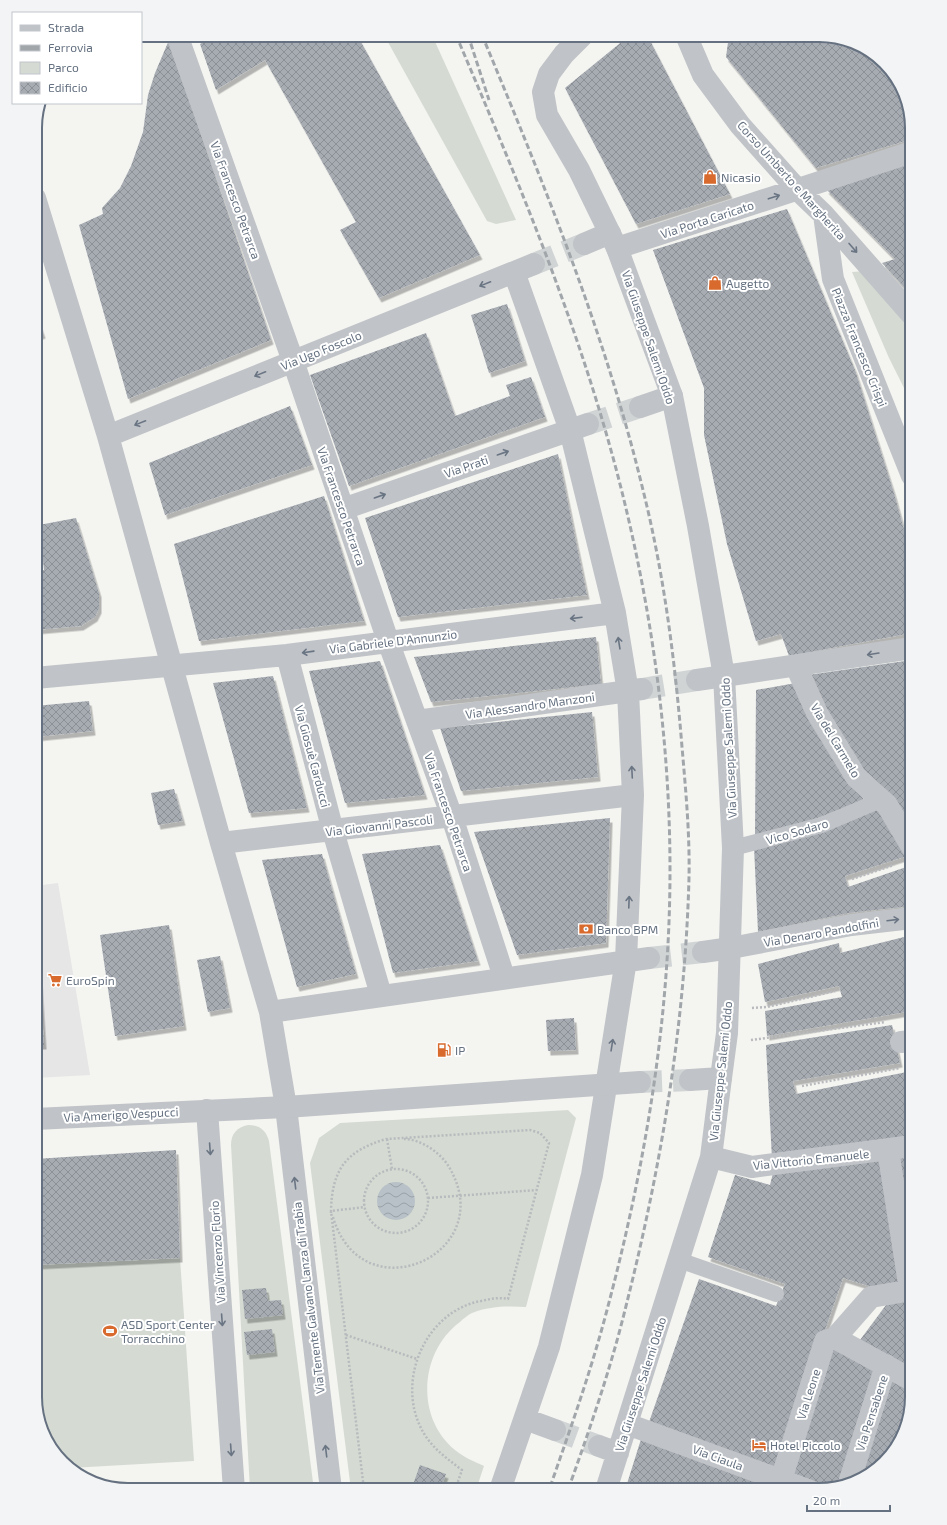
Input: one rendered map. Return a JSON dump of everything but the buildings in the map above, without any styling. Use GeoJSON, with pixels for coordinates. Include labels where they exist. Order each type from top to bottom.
{"type":"FeatureCollection","features":[{"type":"Feature","properties":{"kind":"street","name":"Via Francesco Petrarca"},"geometry":{"type":"LineString","coordinates":[[179,42],[293,361],[388,641],[452,817],[504,978]]}},
{"type":"Feature","properties":{"kind":"street","name":"Via Giuseppe Salemi Oddo"},"geometry":{"type":"LineString","coordinates":[[577,42],[564,54],[549,74],[543,92],[547,115],[579,170],[614,241],[672,396],[698,526],[724,676],[733,848],[728,1010],[711,1157],[627,1424],[608,1449],[606,1483]]}},
{"type":"Feature","properties":{"kind":"street","name":"Corso Umberto e Margherita"},"geometry":{"type":"LineString","coordinates":[[689,42],[703,75],[740,125],[797,189],[824,215],[905,307]]}},
{"type":"Feature","properties":{"kind":"street","name":"Via Porta Caricato"},"geometry":{"type":"LineString","coordinates":[[614,241],[797,189],[905,154]]}},
{"type":"Feature","properties":{"kind":"street","name":"Piazza Francesco Crispi"},"geometry":{"type":"LineString","coordinates":[[824,215],[833,279],[905,459]]}},
{"type":"Feature","properties":{"kind":"street","name":"Via Tenente Galvano Lanza di Trabia"},"geometry":{"type":"LineString","coordinates":[[42,221],[108,436],[221,843],[270,1012],[286,1106],[330,1483]]}},
{"type":"Feature","properties":{"kind":"street"},"geometry":{"type":"LineString","coordinates":[[584,244],[614,241]]}},
{"type":"Feature","properties":{"kind":"street","name":"Via Ugo Foscolo"},"geometry":{"type":"LineString","coordinates":[[108,436],[524,268],[579,427]]}},
{"type":"Feature","properties":{"kind":"street"},"geometry":{"type":"LineString","coordinates":[[640,407],[672,396]]}},
{"type":"Feature","properties":{"kind":"street"},"geometry":{"type":"LineString","coordinates":[[502,1483],[549,1348],[567,1282],[592,1175],[605,1083],[626,960],[633,795],[635,690],[615,613],[579,427]]}},
{"type":"Feature","properties":{"kind":"street","name":"Via Prati"},"geometry":{"type":"LineString","coordinates":[[343,509],[579,427]]}},
{"type":"Feature","properties":{"kind":"street","name":"Via Gabriele D'Annunzio"},"geometry":{"type":"LineString","coordinates":[[42,677],[287,655],[615,613]]}},
{"type":"Feature","properties":{"kind":"street"},"geometry":{"type":"LineString","coordinates":[[697,680],[905,649]]}},
{"type":"Feature","properties":{"kind":"street","name":"Via Giosuè Carducci"},"geometry":{"type":"LineString","coordinates":[[287,655],[333,831],[381,995]]}},
{"type":"Feature","properties":{"kind":"street","name":"Via del Carmelo"},"geometry":{"type":"LineString","coordinates":[[796,666],[817,712],[856,777],[887,805],[905,835]]}},
{"type":"Feature","properties":{"kind":"street","name":"Via Alessandro Manzoni"},"geometry":{"type":"LineString","coordinates":[[417,721],[635,690]]}},
{"type":"Feature","properties":{"kind":"street","name":"Via Giovanni Pascoli"},"geometry":{"type":"LineString","coordinates":[[221,843],[633,795]]}},
{"type":"Feature","properties":{"kind":"street","name":"Via Denaro Pandolfini"},"geometry":{"type":"LineString","coordinates":[[703,952],[851,925],[905,919]]}},
{"type":"Feature","properties":{"kind":"street"},"geometry":{"type":"LineString","coordinates":[[270,1012],[626,960],[649,958]]}},
{"type":"Feature","properties":{"kind":"street"},"geometry":{"type":"LineString","coordinates":[[690,1080],[721,1078]]}},
{"type":"Feature","properties":{"kind":"street","name":"Via Amerigo Vespucci"},"geometry":{"type":"LineString","coordinates":[[42,1119],[286,1106],[605,1083],[640,1082]]}},
{"type":"Feature","properties":{"kind":"street","name":"Via Vincenzo Florio"},"geometry":{"type":"LineString","coordinates":[[207,1110],[234,1483]]}},
{"type":"Feature","properties":{"kind":"street","name":"Via Vittorio Emanuele"},"geometry":{"type":"LineString","coordinates":[[711,1157],[752,1167],[905,1147]]}},
{"type":"Feature","properties":{"kind":"street"},"geometry":{"type":"LineString","coordinates":[[888,1150],[905,1253]]}},
{"type":"Feature","properties":{"kind":"street"},"geometry":{"type":"LineString","coordinates":[[905,1291],[871,1297],[834,1338],[905,1376]]}},
{"type":"Feature","properties":{"kind":"street","name":"Via Leone"},"geometry":{"type":"LineString","coordinates":[[781,1480],[825,1341],[834,1338]]}},
{"type":"Feature","properties":{"kind":"street","name":"Via Pensabene"},"geometry":{"type":"LineString","coordinates":[[851,1476],[886,1365]]}},
{"type":"Feature","properties":{"kind":"street"},"geometry":{"type":"LineString","coordinates":[[525,1420],[555,1430]]}},
{"type":"Feature","properties":{"kind":"street","name":"Via Ciaula"},"geometry":{"type":"LineString","coordinates":[[627,1424],[789,1483]]}},
{"type":"Feature","properties":{"kind":"lane","name":"Vico Sodaro"},"geometry":{"type":"LineString","coordinates":[[733,848],[822,825],[881,800]]}},
{"type":"Feature","properties":{"kind":"lane"},"geometry":{"type":"LineString","coordinates":[[679,1260],[776,1294]]}},
{"type":"Feature","properties":{"kind":"path"},"geometry":{"type":"LineString","coordinates":[[852,879],[897,865]]}},
{"type":"Feature","properties":{"kind":"path"},"geometry":{"type":"LineString","coordinates":[[728,1010],[768,1007],[835,991]]}},
{"type":"Feature","properties":{"kind":"path"},"geometry":{"type":"LineString","coordinates":[[725,1042],[766,1040],[896,1020],[905,1040]]}},
{"type":"Feature","properties":{"kind":"path"},"geometry":{"type":"LineString","coordinates":[[802,1086],[905,1068]]}},
{"type":"Feature","properties":{"kind":"path"},"geometry":{"type":"LineString","coordinates":[[363,1483],[331,1211],[331,1191],[338,1172],[350,1156],[367,1145],[386,1139],[530,1130],[540,1133],[549,1143],[508,1299],[500,1297],[471,1303],[446,1318],[426,1339],[414,1366],[412,1396],[420,1426],[437,1451],[462,1470],[457,1483]]}},
{"type":"Feature","properties":{"kind":"path"},"geometry":{"type":"LineString","coordinates":[[386,1139],[392,1169]]}},
{"type":"Feature","properties":{"kind":"path"},"geometry":{"type":"LineString","coordinates":[[331,1211],[337,1232],[350,1250],[368,1262],[390,1268],[412,1266],[432,1258],[448,1243],[458,1223],[461,1201],[457,1180],[446,1161],[429,1147],[408,1139],[386,1139]]}},
{"type":"Feature","properties":{"kind":"path"},"geometry":{"type":"LineString","coordinates":[[392,1169],[407,1172],[420,1180],[426,1188],[428,1198],[428,1208],[424,1218],[417,1226],[398,1234],[377,1228],[370,1220],[364,1207],[366,1188],[373,1179],[392,1169]]}},
{"type":"Feature","properties":{"kind":"path"},"geometry":{"type":"LineString","coordinates":[[428,1198],[537,1190]]}},
{"type":"Feature","properties":{"kind":"path"},"geometry":{"type":"LineString","coordinates":[[331,1211],[364,1207]]}},
{"type":"Feature","properties":{"kind":"path"},"geometry":{"type":"LineString","coordinates":[[346,1335],[417,1359]]}},
{"type":"Feature","properties":{"kind":"shaded area","name":"EuroSpin"},"geometry":{"type":"Polygon","coordinates":[[[58,883],[90,1075],[42,1078],[42,885],[58,883]]]}},
{"type":"Feature","properties":{"kind":"green space"},"geometry":{"type":"Polygon","coordinates":[[[388,42],[435,42],[516,220],[496,224],[487,221],[388,42]]]}},
{"type":"Feature","properties":{"kind":"green space"},"geometry":{"type":"Polygon","coordinates":[[[865,271],[905,318],[905,390],[889,358],[852,272],[865,271]]]}},
{"type":"Feature","properties":{"kind":"green space"},"geometry":{"type":"Polygon","coordinates":[[[568,1110],[576,1118],[526,1307],[492,1308],[472,1313],[446,1335],[436,1351],[430,1369],[427,1388],[429,1406],[435,1424],[445,1440],[459,1453],[484,1466],[478,1483],[350,1483],[310,1163],[319,1138],[340,1123],[568,1110]]]}},
{"type":"Feature","properties":{"kind":"green space"},"geometry":{"type":"Polygon","coordinates":[[[248,1125],[259,1127],[264,1131],[269,1141],[313,1483],[250,1483],[231,1145],[233,1134],[241,1127],[248,1125]]]}},
{"type":"Feature","properties":{"kind":"green space","name":"ASD Sport Center Torracchino"},"geometry":{"type":"Polygon","coordinates":[[[180,1258],[194,1461],[79,1468],[63,1454],[51,1435],[45,1419],[43,1408],[42,1265],[180,1258]]]}},
{"type":"Feature","properties":{"kind":"water"},"geometry":{"type":"Polygon","coordinates":[[[396,1182],[406,1185],[412,1191],[415,1201],[412,1211],[406,1217],[396,1220],[386,1217],[380,1211],[377,1201],[380,1191],[386,1185],[396,1182]]]}},
{"type":"Feature","properties":{"kind":"tunnel"},"geometry":{"type":"LineString","coordinates":[[534,264],[584,244]]}},
{"type":"Feature","properties":{"kind":"tunnel"},"geometry":{"type":"LineString","coordinates":[[588,424],[640,407]]}},
{"type":"Feature","properties":{"kind":"tunnel"},"geometry":{"type":"LineString","coordinates":[[642,689],[697,680]]}},
{"type":"Feature","properties":{"kind":"tunnel"},"geometry":{"type":"LineString","coordinates":[[649,958],[703,952]]}},
{"type":"Feature","properties":{"kind":"tunnel"},"geometry":{"type":"LineString","coordinates":[[640,1082],[690,1080]]}},
{"type":"Feature","properties":{"kind":"tunnel"},"geometry":{"type":"LineString","coordinates":[[555,1430],[599,1446]]}},
{"type":"Feature","properties":{"kind":"railway"},"geometry":{"type":"LineString","coordinates":[[459,42],[504,148],[549,262],[570,320],[607,437],[634,542],[643,588],[658,682],[667,776],[670,870],[669,926],[666,982],[653,1092],[633,1202],[607,1310],[587,1378],[551,1483]]}},
{"type":"Feature","properties":{"kind":"railway"},"geometry":{"type":"LineString","coordinates":[[470,42],[489,100]]}},
{"type":"Feature","properties":{"kind":"railway"},"geometry":{"type":"LineString","coordinates":[[485,42],[572,260],[611,374],[628,431],[650,520],[662,581],[671,643],[686,789],[689,860],[687,933],[669,1096],[650,1203],[619,1333],[599,1401],[571,1483]]}},
{"type":"Feature","properties":{"kind":"place","name":"Nicasio"},"geometry":{"type":"Point","coordinates":[710,177]}},
{"type":"Feature","properties":{"kind":"place","name":"Augetto"},"geometry":{"type":"Point","coordinates":[715,283]}},
{"type":"Feature","properties":{"kind":"place","name":"Banco BPM"},"geometry":{"type":"Point","coordinates":[586,929]}},
{"type":"Feature","properties":{"kind":"place","name":"EuroSpin"},"geometry":{"type":"Point","coordinates":[55,980]}},
{"type":"Feature","properties":{"kind":"place","name":"IP"},"geometry":{"type":"Point","coordinates":[444,1050]}},
{"type":"Feature","properties":{"kind":"place","name":"ASD Sport Center Torracchino"},"geometry":{"type":"Point","coordinates":[110,1331]}},
{"type":"Feature","properties":{"kind":"place","name":"Hotel Piccolo"},"geometry":{"type":"Point","coordinates":[759,1445]}}]}
